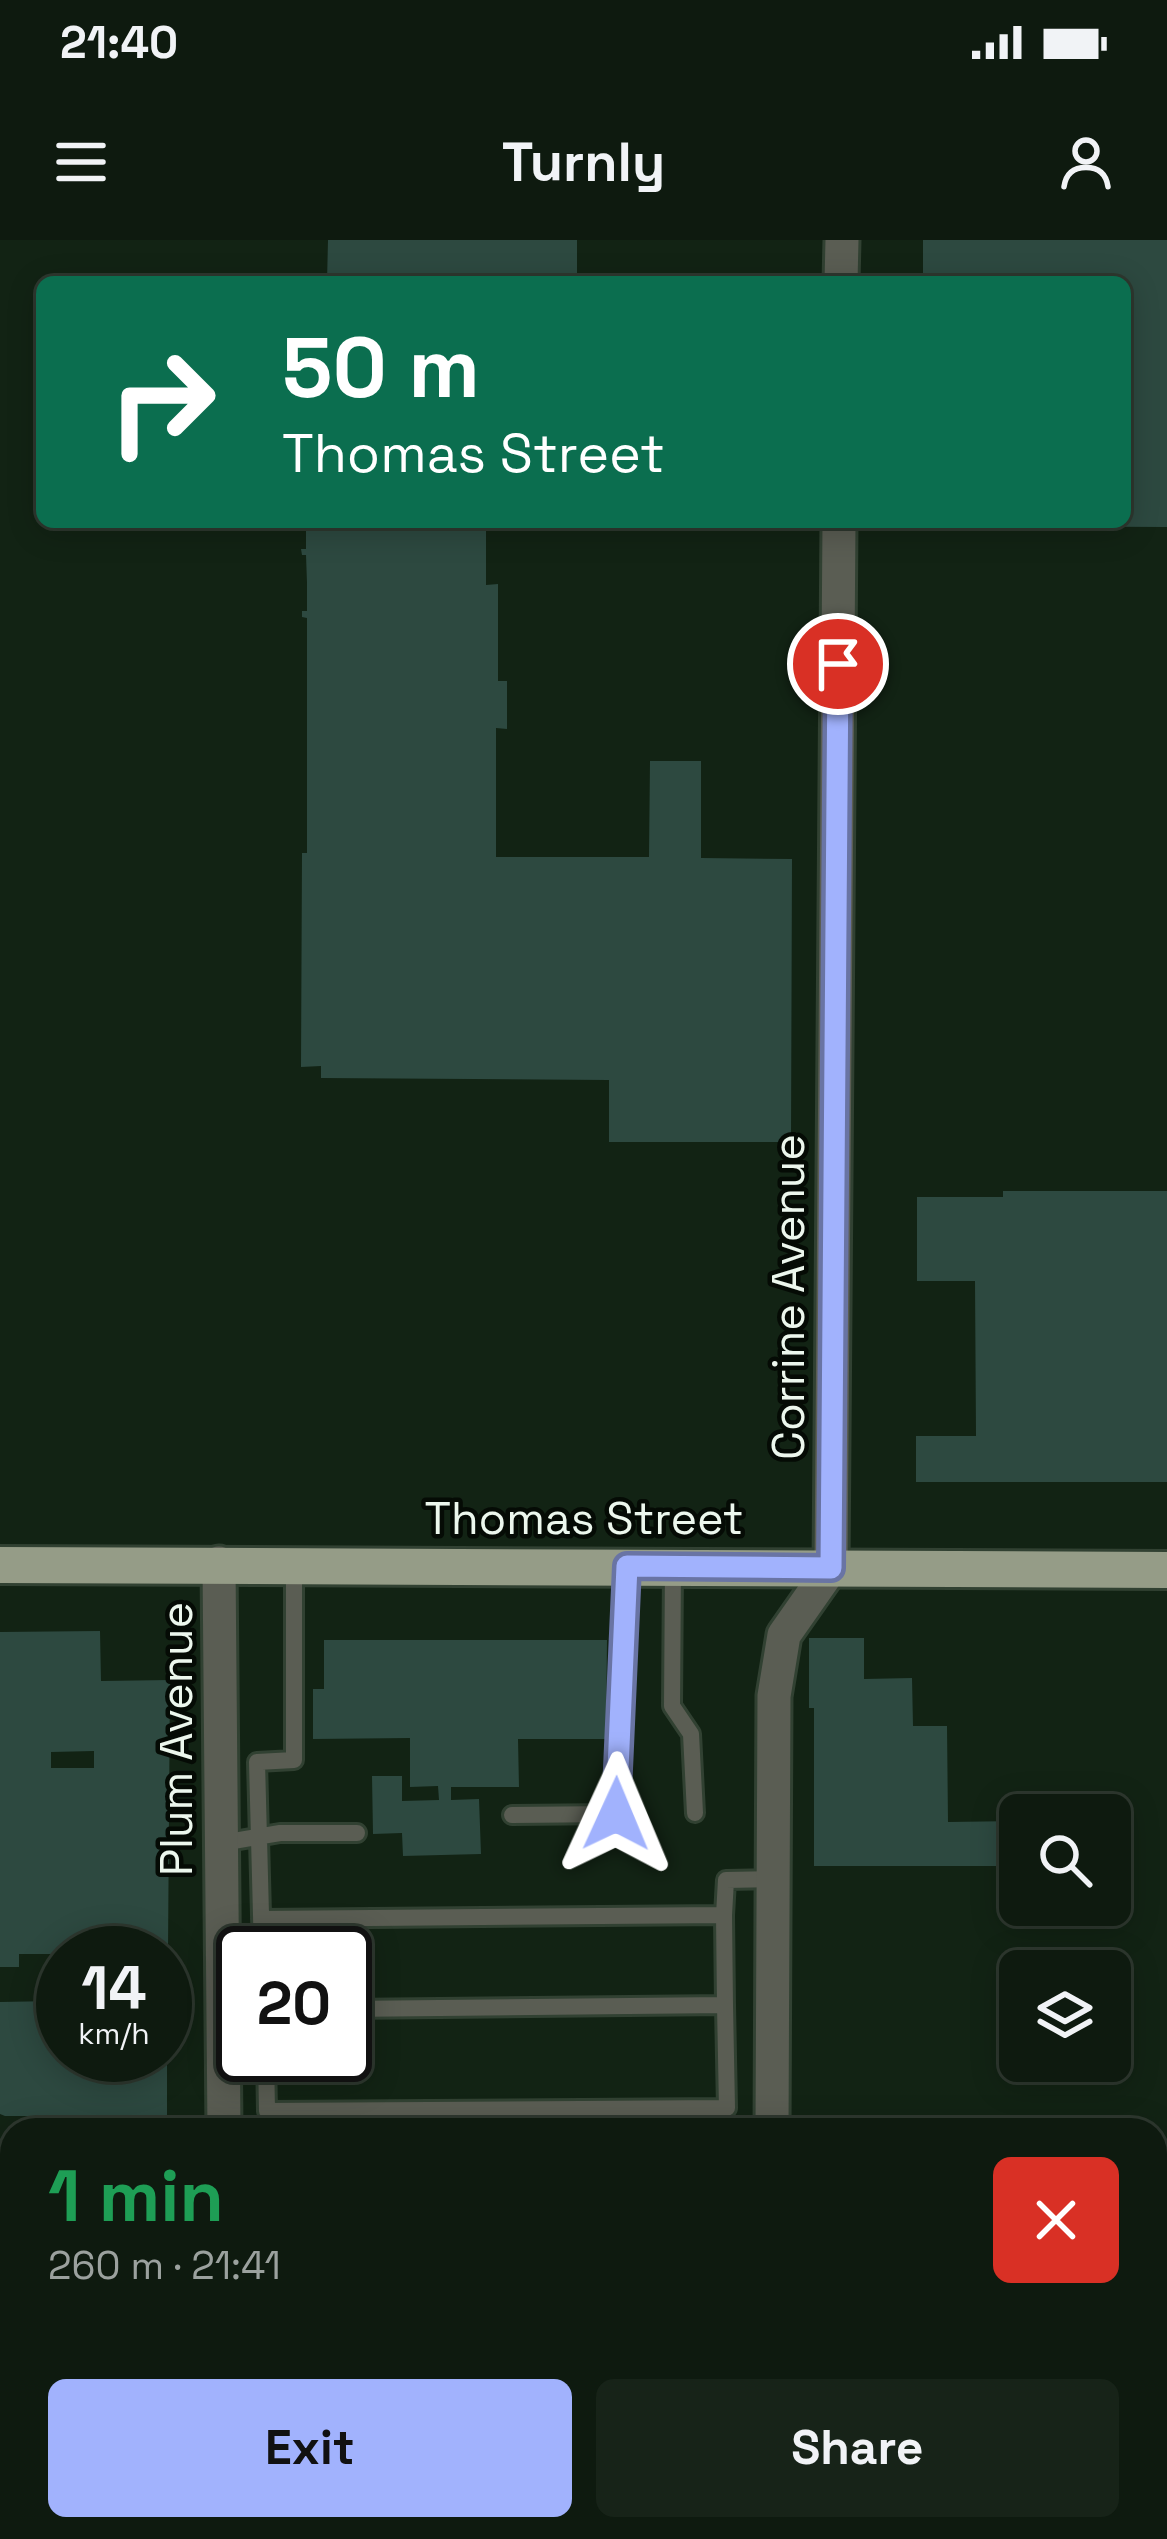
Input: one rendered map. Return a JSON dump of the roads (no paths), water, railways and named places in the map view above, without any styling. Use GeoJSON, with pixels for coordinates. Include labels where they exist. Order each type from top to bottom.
{"type":"FeatureCollection","features":[{"type":"Feature","properties":{"kind":"main road","name":"Thomas Street"},"geometry":{"type":"LineString","coordinates":[[0,1564],[1167,1570]]}},
{"type":"Feature","properties":{"kind":"street"},"geometry":{"type":"LineString","coordinates":[[842,240],[842,276]]}},
{"type":"Feature","properties":{"kind":"street","name":"Corrine Avenue"},"geometry":{"type":"LineString","coordinates":[[831,1568],[839,528]]}},
{"type":"Feature","properties":{"kind":"street","name":"Plum Avenue"},"geometry":{"type":"LineString","coordinates":[[220,1564],[224,2118]]}},
{"type":"Feature","properties":{"kind":"street"},"geometry":{"type":"LineString","coordinates":[[772,2118],[774,1696],[784,1635],[831,1568]]}},
{"type":"Feature","properties":{"kind":"lane"},"geometry":{"type":"LineString","coordinates":[[261,1926],[257,1762],[293,1760],[294,1564]]}},
{"type":"Feature","properties":{"kind":"lane"},"geometry":{"type":"LineString","coordinates":[[512,1815],[616,1814],[627,1566]]}},
{"type":"Feature","properties":{"kind":"lane"},"geometry":{"type":"LineString","coordinates":[[674,1566],[673,1706],[691,1734],[695,1813]]}},
{"type":"Feature","properties":{"kind":"lane"},"geometry":{"type":"LineString","coordinates":[[222,1843],[280,1833],[357,1833]]}},
{"type":"Feature","properties":{"kind":"lane"},"geometry":{"type":"LineString","coordinates":[[266,2082],[267,2111],[727,2108],[726,1880],[773,1879]]}},
{"type":"Feature","properties":{"kind":"lane"},"geometry":{"type":"LineString","coordinates":[[261,1919],[724,1915]]}},
{"type":"Feature","properties":{"kind":"lane"},"geometry":{"type":"LineString","coordinates":[[372,2009],[725,2005]]}}]}
